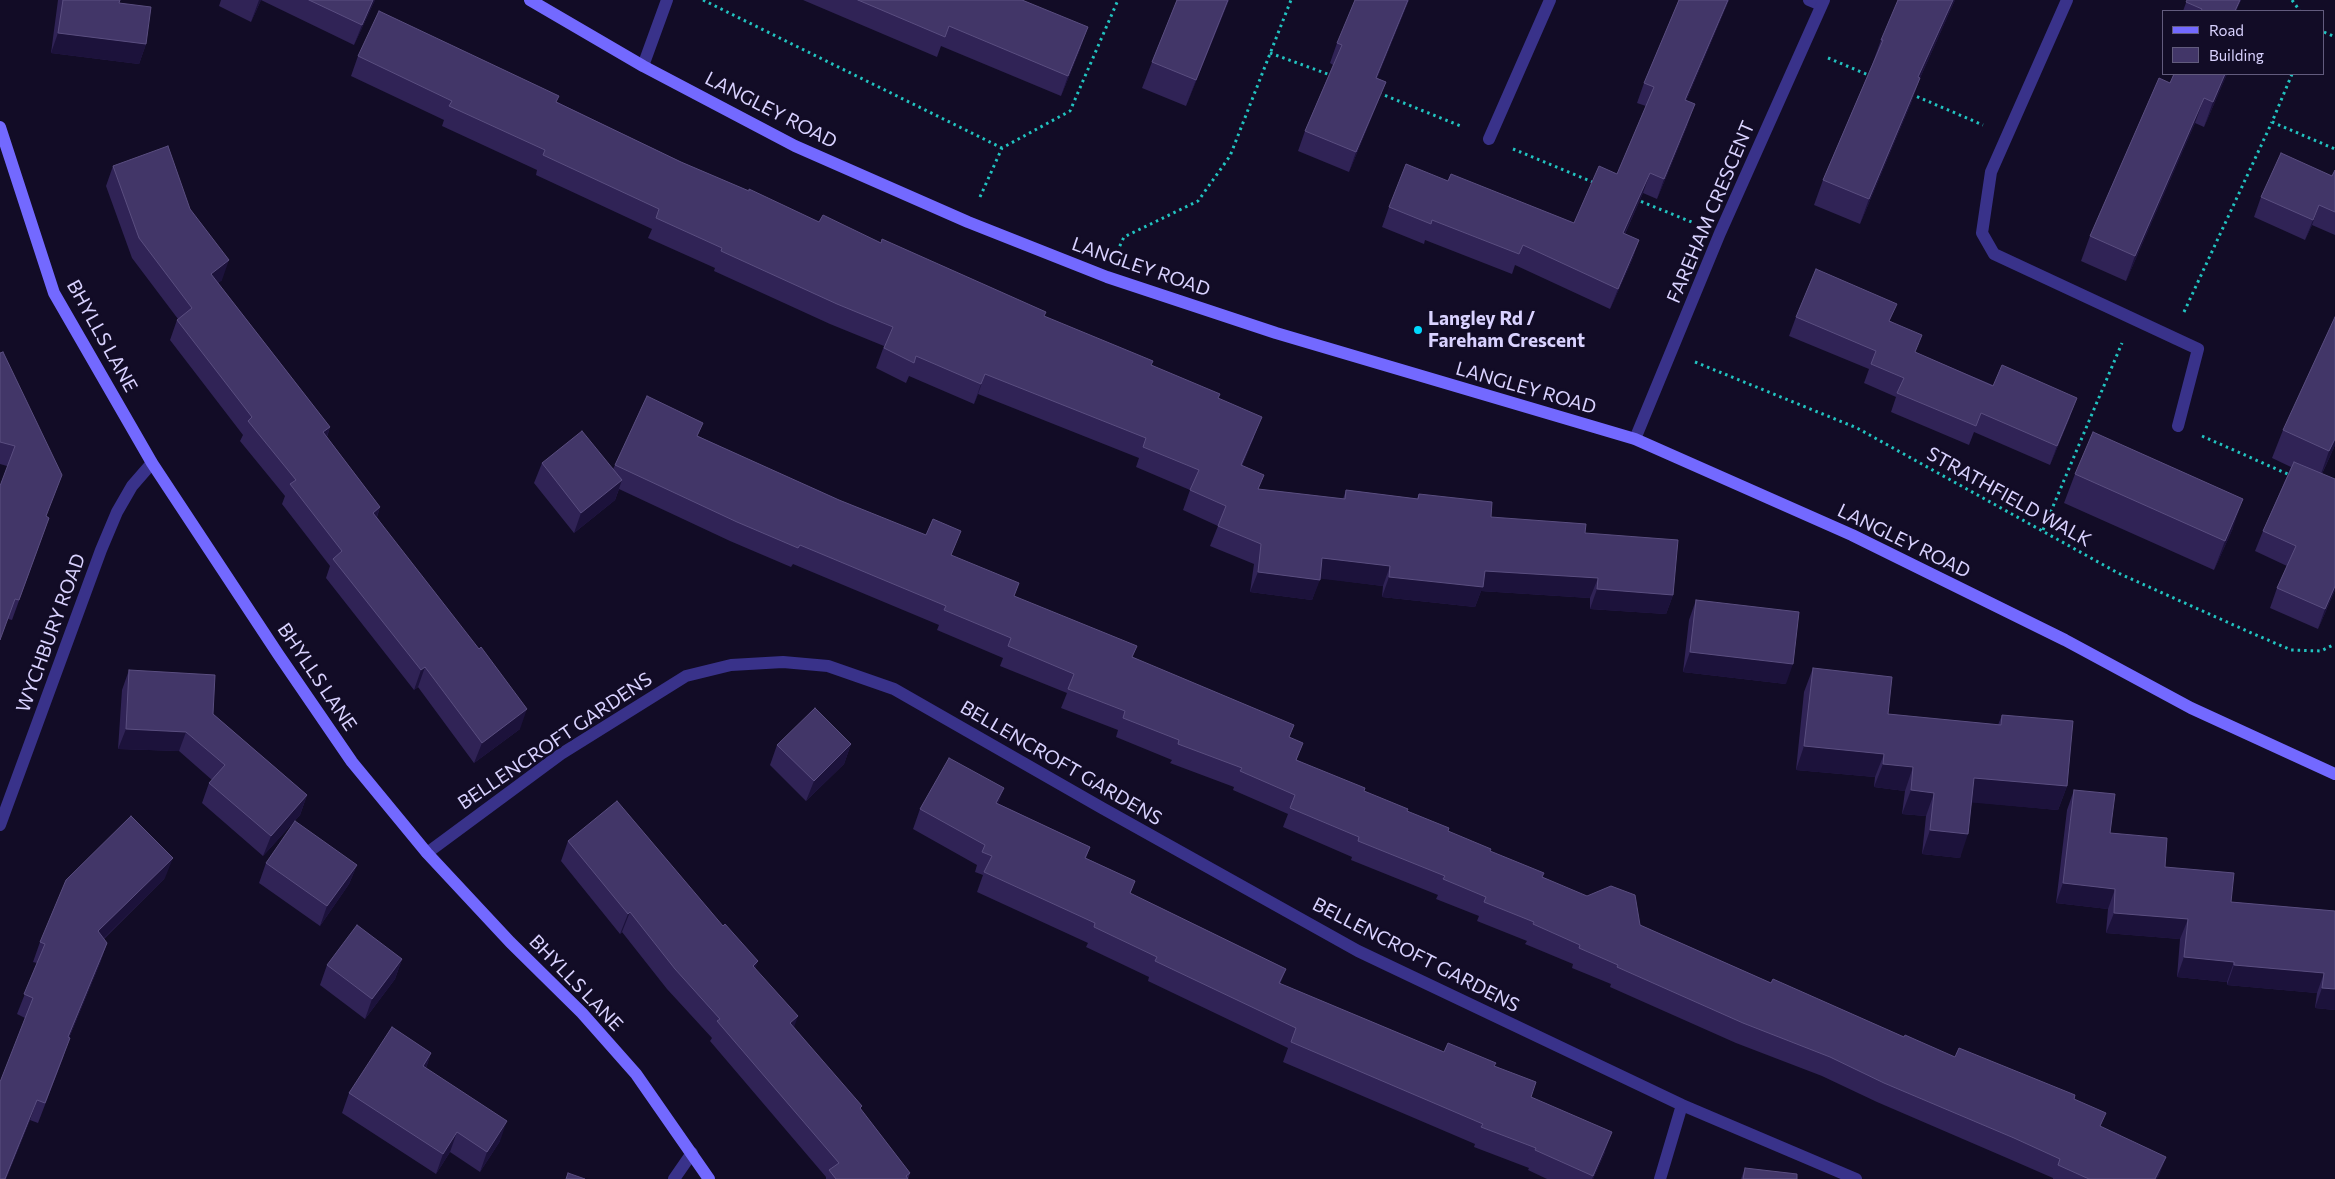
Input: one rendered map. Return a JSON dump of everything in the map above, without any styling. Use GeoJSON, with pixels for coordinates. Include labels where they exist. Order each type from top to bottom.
{"type":"FeatureCollection","features":[{"type":"Feature","properties":{"kind":"street","name":"LANGLEY ROAD"},"geometry":{"type":"LineString","coordinates":[[530,0],[643,66],[795,146],[968,222],[1108,277],[1276,333],[1635,439],[1852,535],[2065,640],[2191,708],[2335,774]]}},
{"type":"Feature","properties":{"kind":"street"},"geometry":{"type":"LineString","coordinates":[[643,66],[667,0]]}},
{"type":"Feature","properties":{"kind":"street"},"geometry":{"type":"LineString","coordinates":[[1489,139],[1550,0]]}},
{"type":"Feature","properties":{"kind":"street"},"geometry":{"type":"LineString","coordinates":[[1809,0],[1822,3]]}},
{"type":"Feature","properties":{"kind":"street"},"geometry":{"type":"LineString","coordinates":[[2067,0],[1991,172],[1982,233],[1994,254],[2198,349],[2178,426]]}},
{"type":"Feature","properties":{"kind":"street","name":"FAREHAM CRESCENT"},"geometry":{"type":"LineString","coordinates":[[1635,439],[1720,234],[1822,3]]}},
{"type":"Feature","properties":{"kind":"street","name":"BHYLLS LANE"},"geometry":{"type":"LineString","coordinates":[[0,127],[54,293],[152,463],[278,654],[352,762],[427,853],[510,942],[582,1012],[636,1074],[709,1179]]}},
{"type":"Feature","properties":{"kind":"street","name":"WYCHBURY ROAD"},"geometry":{"type":"LineString","coordinates":[[0,825],[104,542],[117,512],[132,486],[152,463]]}},
{"type":"Feature","properties":{"kind":"street","name":"BELLENCROFT GARDENS"},"geometry":{"type":"LineString","coordinates":[[427,853],[561,754],[686,676],[730,665],[784,662],[828,666],[894,689],[1358,951],[1682,1105],[1856,1179]]}},
{"type":"Feature","properties":{"kind":"street"},"geometry":{"type":"LineString","coordinates":[[1660,1179],[1682,1105]]}},
{"type":"Feature","properties":{"kind":"street"},"geometry":{"type":"LineString","coordinates":[[674,1179],[692,1153]]}},
{"type":"Feature","properties":{"kind":"path"},"geometry":{"type":"LineString","coordinates":[[703,0],[1002,148]]}},
{"type":"Feature","properties":{"kind":"path"},"geometry":{"type":"LineString","coordinates":[[968,222],[1002,148],[1070,111],[1118,0]]}},
{"type":"Feature","properties":{"kind":"path"},"geometry":{"type":"LineString","coordinates":[[1108,277],[1124,237],[1198,201],[1230,156],[1291,0]]}},
{"type":"Feature","properties":{"kind":"path"},"geometry":{"type":"LineString","coordinates":[[1802,47],[1874,78]]}},
{"type":"Feature","properties":{"kind":"path"},"geometry":{"type":"LineString","coordinates":[[2173,337],[2272,122],[2292,75]]}},
{"type":"Feature","properties":{"kind":"path"},"geometry":{"type":"LineString","coordinates":[[1909,93],[2007,135]]}},
{"type":"Feature","properties":{"kind":"path"},"geometry":{"type":"LineString","coordinates":[[2272,122],[2335,149]]}},
{"type":"Feature","properties":{"kind":"path"},"geometry":{"type":"LineString","coordinates":[[2042,530],[2132,319]]}},
{"type":"Feature","properties":{"kind":"path","name":"STRATHFIELD WALK"},"geometry":{"type":"LineString","coordinates":[[1671,352],[1857,428],[2118,573],[2292,650],[2321,651],[2335,644]]}},
{"type":"Feature","properties":{"kind":"path"},"geometry":{"type":"LineString","coordinates":[[2178,426],[2299,480]]}},
{"type":"Feature","properties":{"kind":"building"},"geometry":{"type":"Polygon","coordinates":[[[63,0],[120,0],[119,3],[151,7],[146,44],[58,33],[63,0]]]}},
{"type":"Feature","properties":{"kind":"building"},"geometry":{"type":"Polygon","coordinates":[[[309,0],[373,0],[362,25],[309,0]]]}},
{"type":"Feature","properties":{"kind":"building"},"geometry":{"type":"Polygon","coordinates":[[[858,0],[1022,0],[1088,27],[1068,76],[949,26],[945,37],[858,0]]]}},
{"type":"Feature","properties":{"kind":"building"},"geometry":{"type":"Polygon","coordinates":[[[1177,0],[1228,0],[1196,80],[1152,62],[1177,0]]]}},
{"type":"Feature","properties":{"kind":"building"},"geometry":{"type":"Polygon","coordinates":[[[1355,0],[1408,0],[1376,78],[1386,82],[1356,152],[1305,131],[1342,45],[1337,43],[1355,0]]]}},
{"type":"Feature","properties":{"kind":"building"},"geometry":{"type":"Polygon","coordinates":[[[1679,0],[1728,0],[1685,100],[1695,104],[1664,179],[1650,173],[1623,233],[1639,240],[1618,289],[1523,245],[1519,254],[1432,220],[1431,224],[1389,207],[1406,164],[1448,181],[1451,174],[1574,223],[1599,166],[1617,174],[1654,87],[1644,83],[1679,0]]]}},
{"type":"Feature","properties":{"kind":"building"},"geometry":{"type":"Polygon","coordinates":[[[1898,0],[1953,0],[1918,77],[1920,78],[1869,199],[1823,180],[1883,40],[1881,40],[1898,0]]]}},
{"type":"Feature","properties":{"kind":"building"},"geometry":{"type":"Polygon","coordinates":[[[2187,0],[2240,0],[2235,10],[2202,10],[2186,2],[2187,0]]]}},
{"type":"Feature","properties":{"kind":"building"},"geometry":{"type":"Polygon","coordinates":[[[379,11],[559,96],[556,102],[681,162],[749,191],[749,189],[819,222],[823,215],[881,243],[882,239],[1046,312],[1044,316],[1153,361],[1151,365],[1220,394],[1218,398],[1262,417],[1241,465],[1264,475],[1258,489],[1345,499],[1346,490],[1418,499],[1419,494],[1492,502],[1491,517],[1586,524],[1585,533],[1678,540],[1673,595],[1597,589],[1598,578],[1485,571],[1483,587],[1389,577],[1390,566],[1322,558],[1320,580],[1258,572],[1261,544],[1218,526],[1226,506],[1190,490],[1199,470],[1143,447],[1146,438],[985,374],[981,384],[916,356],[914,363],[884,348],[893,327],[837,304],[721,251],[722,248],[656,218],[659,209],[543,155],[545,150],[449,106],[452,101],[358,56],[379,11]]]}},
{"type":"Feature","properties":{"kind":"building"},"geometry":{"type":"Polygon","coordinates":[[[2174,75],[2225,75],[2213,102],[2204,98],[2135,256],[2090,236],[2159,78],[2170,83],[2174,75]]]}},
{"type":"Feature","properties":{"kind":"building"},"geometry":{"type":"Polygon","coordinates":[[[168,146],[190,209],[229,260],[211,274],[330,427],[323,432],[380,507],[373,513],[479,649],[481,647],[527,709],[482,743],[425,667],[421,670],[333,559],[342,551],[290,484],[296,480],[248,421],[252,417],[177,320],[192,308],[139,238],[113,166],[168,146]]]}},
{"type":"Feature","properties":{"kind":"building"},"geometry":{"type":"Polygon","coordinates":[[[2281,153],[2332,176],[2335,170],[2335,212],[2319,205],[2313,220],[2261,197],[2281,153]]]}},
{"type":"Feature","properties":{"kind":"building"},"geometry":{"type":"Polygon","coordinates":[[[1816,269],[1897,304],[1889,321],[1922,335],[1915,352],[1993,386],[2002,365],[2077,398],[2057,446],[1981,413],[1976,426],[1897,393],[1904,378],[1871,364],[1876,351],[1796,317],[1816,269]]]}},
{"type":"Feature","properties":{"kind":"building"},"geometry":{"type":"Polygon","coordinates":[[[2335,317],[2335,439],[2329,451],[2283,430],[2335,317]]]}},
{"type":"Feature","properties":{"kind":"building"},"geometry":{"type":"Polygon","coordinates":[[[3,352],[62,475],[46,516],[49,518],[19,600],[15,599],[0,640],[0,486],[15,446],[0,442],[0,353],[3,352]]]}},
{"type":"Feature","properties":{"kind":"building"},"geometry":{"type":"Polygon","coordinates":[[[647,396],[703,423],[697,436],[839,500],[926,535],[933,519],[961,531],[951,555],[1019,583],[1014,596],[1137,646],[1132,657],[1294,725],[1289,737],[1303,743],[1296,760],[1365,788],[1364,791],[1449,828],[1448,831],[1544,873],[1542,877],[1587,896],[1611,886],[1635,895],[1640,925],[1771,983],[1773,979],[1904,1037],[1905,1035],[1955,1057],[1959,1048],[2075,1095],[2074,1099],[2106,1113],[2100,1126],[2166,1157],[2155,1179],[2089,1179],[2058,1165],[2060,1159],[2014,1138],[1884,1083],[1830,1057],[1743,1023],[1617,967],[1618,965],[1579,948],[1580,945],[1533,924],[1534,922],[1484,902],[1486,897],[1443,879],[1445,876],[1358,841],[1359,837],[1290,808],[1295,795],[1240,771],[1242,768],[1178,744],[1179,740],[1123,718],[1125,711],[1068,689],[1074,674],[1008,646],[1011,638],[944,610],[946,606],[800,545],[798,548],[737,522],[615,465],[647,396]]]}},
{"type":"Feature","properties":{"kind":"building"},"geometry":{"type":"Polygon","coordinates":[[[582,431],[622,480],[581,513],[542,463],[582,431]]]}},
{"type":"Feature","properties":{"kind":"building"},"geometry":{"type":"Polygon","coordinates":[[[2093,432],[2243,499],[2225,541],[2075,474],[2093,432]]]}},
{"type":"Feature","properties":{"kind":"building"},"geometry":{"type":"Polygon","coordinates":[[[2294,462],[2335,479],[2335,586],[2325,609],[2277,588],[2296,546],[2263,531],[2294,462]]]}},
{"type":"Feature","properties":{"kind":"building"},"geometry":{"type":"Polygon","coordinates":[[[1696,600],[1799,612],[1793,664],[1690,652],[1696,600]]]}},
{"type":"Feature","properties":{"kind":"building"},"geometry":{"type":"Polygon","coordinates":[[[1813,668],[1892,677],[1888,714],[2001,725],[2002,715],[2073,721],[2067,786],[1974,778],[1968,834],[1930,830],[1934,793],[1911,790],[1913,767],[1883,764],[1884,754],[1804,746],[1813,668]]]}},
{"type":"Feature","properties":{"kind":"building"},"geometry":{"type":"Polygon","coordinates":[[[129,670],[215,675],[213,714],[307,795],[271,836],[209,783],[225,765],[186,732],[126,729],[129,670]]]}},
{"type":"Feature","properties":{"kind":"building"},"geometry":{"type":"Polygon","coordinates":[[[815,708],[851,744],[814,781],[777,745],[815,708]]]}},
{"type":"Feature","properties":{"kind":"building"},"geometry":{"type":"Polygon","coordinates":[[[949,758],[1004,788],[996,803],[1090,847],[1085,858],[1135,881],[1130,893],[1286,969],[1279,983],[1444,1052],[1448,1043],[1496,1063],[1494,1066],[1536,1082],[1531,1097],[1612,1132],[1593,1176],[1535,1150],[1536,1148],[1481,1127],[1483,1124],[1291,1042],[1296,1028],[1155,961],[1157,957],[1094,927],[1095,923],[984,872],[992,856],[982,852],[985,845],[920,809],[949,758]]]}},
{"type":"Feature","properties":{"kind":"building"},"geometry":{"type":"Polygon","coordinates":[[[2074,790],[2115,794],[2110,833],[2167,838],[2165,867],[2234,873],[2231,902],[2335,911],[2335,989],[2322,988],[2324,973],[2234,965],[2234,962],[2184,957],[2188,919],[2114,913],[2115,889],[2063,883],[2074,790]]]}},
{"type":"Feature","properties":{"kind":"building"},"geometry":{"type":"Polygon","coordinates":[[[617,801],[723,926],[725,924],[758,961],[753,966],[798,1016],[790,1023],[862,1106],[860,1108],[910,1173],[906,1176],[908,1179],[836,1179],[829,1170],[839,1163],[717,1021],[720,1019],[675,969],[630,912],[628,914],[568,841],[617,801]]]}},
{"type":"Feature","properties":{"kind":"building"},"geometry":{"type":"Polygon","coordinates":[[[131,816],[173,858],[98,931],[107,943],[68,1037],[70,1038],[45,1103],[37,1100],[5,1179],[0,1179],[0,1082],[33,998],[24,994],[45,944],[40,942],[66,880],[131,816]]]}},
{"type":"Feature","properties":{"kind":"building"},"geometry":{"type":"Polygon","coordinates":[[[295,821],[357,865],[327,906],[266,863],[295,821]]]}},
{"type":"Feature","properties":{"kind":"building"},"geometry":{"type":"Polygon","coordinates":[[[357,925],[402,959],[372,999],[327,965],[357,925]]]}},
{"type":"Feature","properties":{"kind":"building"},"geometry":{"type":"Polygon","coordinates":[[[392,1027],[431,1053],[423,1066],[507,1121],[487,1152],[457,1132],[443,1154],[349,1093],[392,1027]]]}},
{"type":"Feature","properties":{"kind":"building"},"geometry":{"type":"Polygon","coordinates":[[[1745,1168],[1797,1174],[1797,1179],[1743,1179],[1745,1168]]]}},
{"type":"Feature","properties":{"kind":"building"},"geometry":{"type":"Polygon","coordinates":[[[568,1173],[585,1179],[566,1179],[568,1173]]]}},
{"type":"Feature","properties":{"kind":"place","name":"Langley Rd / Fareham Crescent"},"geometry":{"type":"Point","coordinates":[1418,330]}}]}
